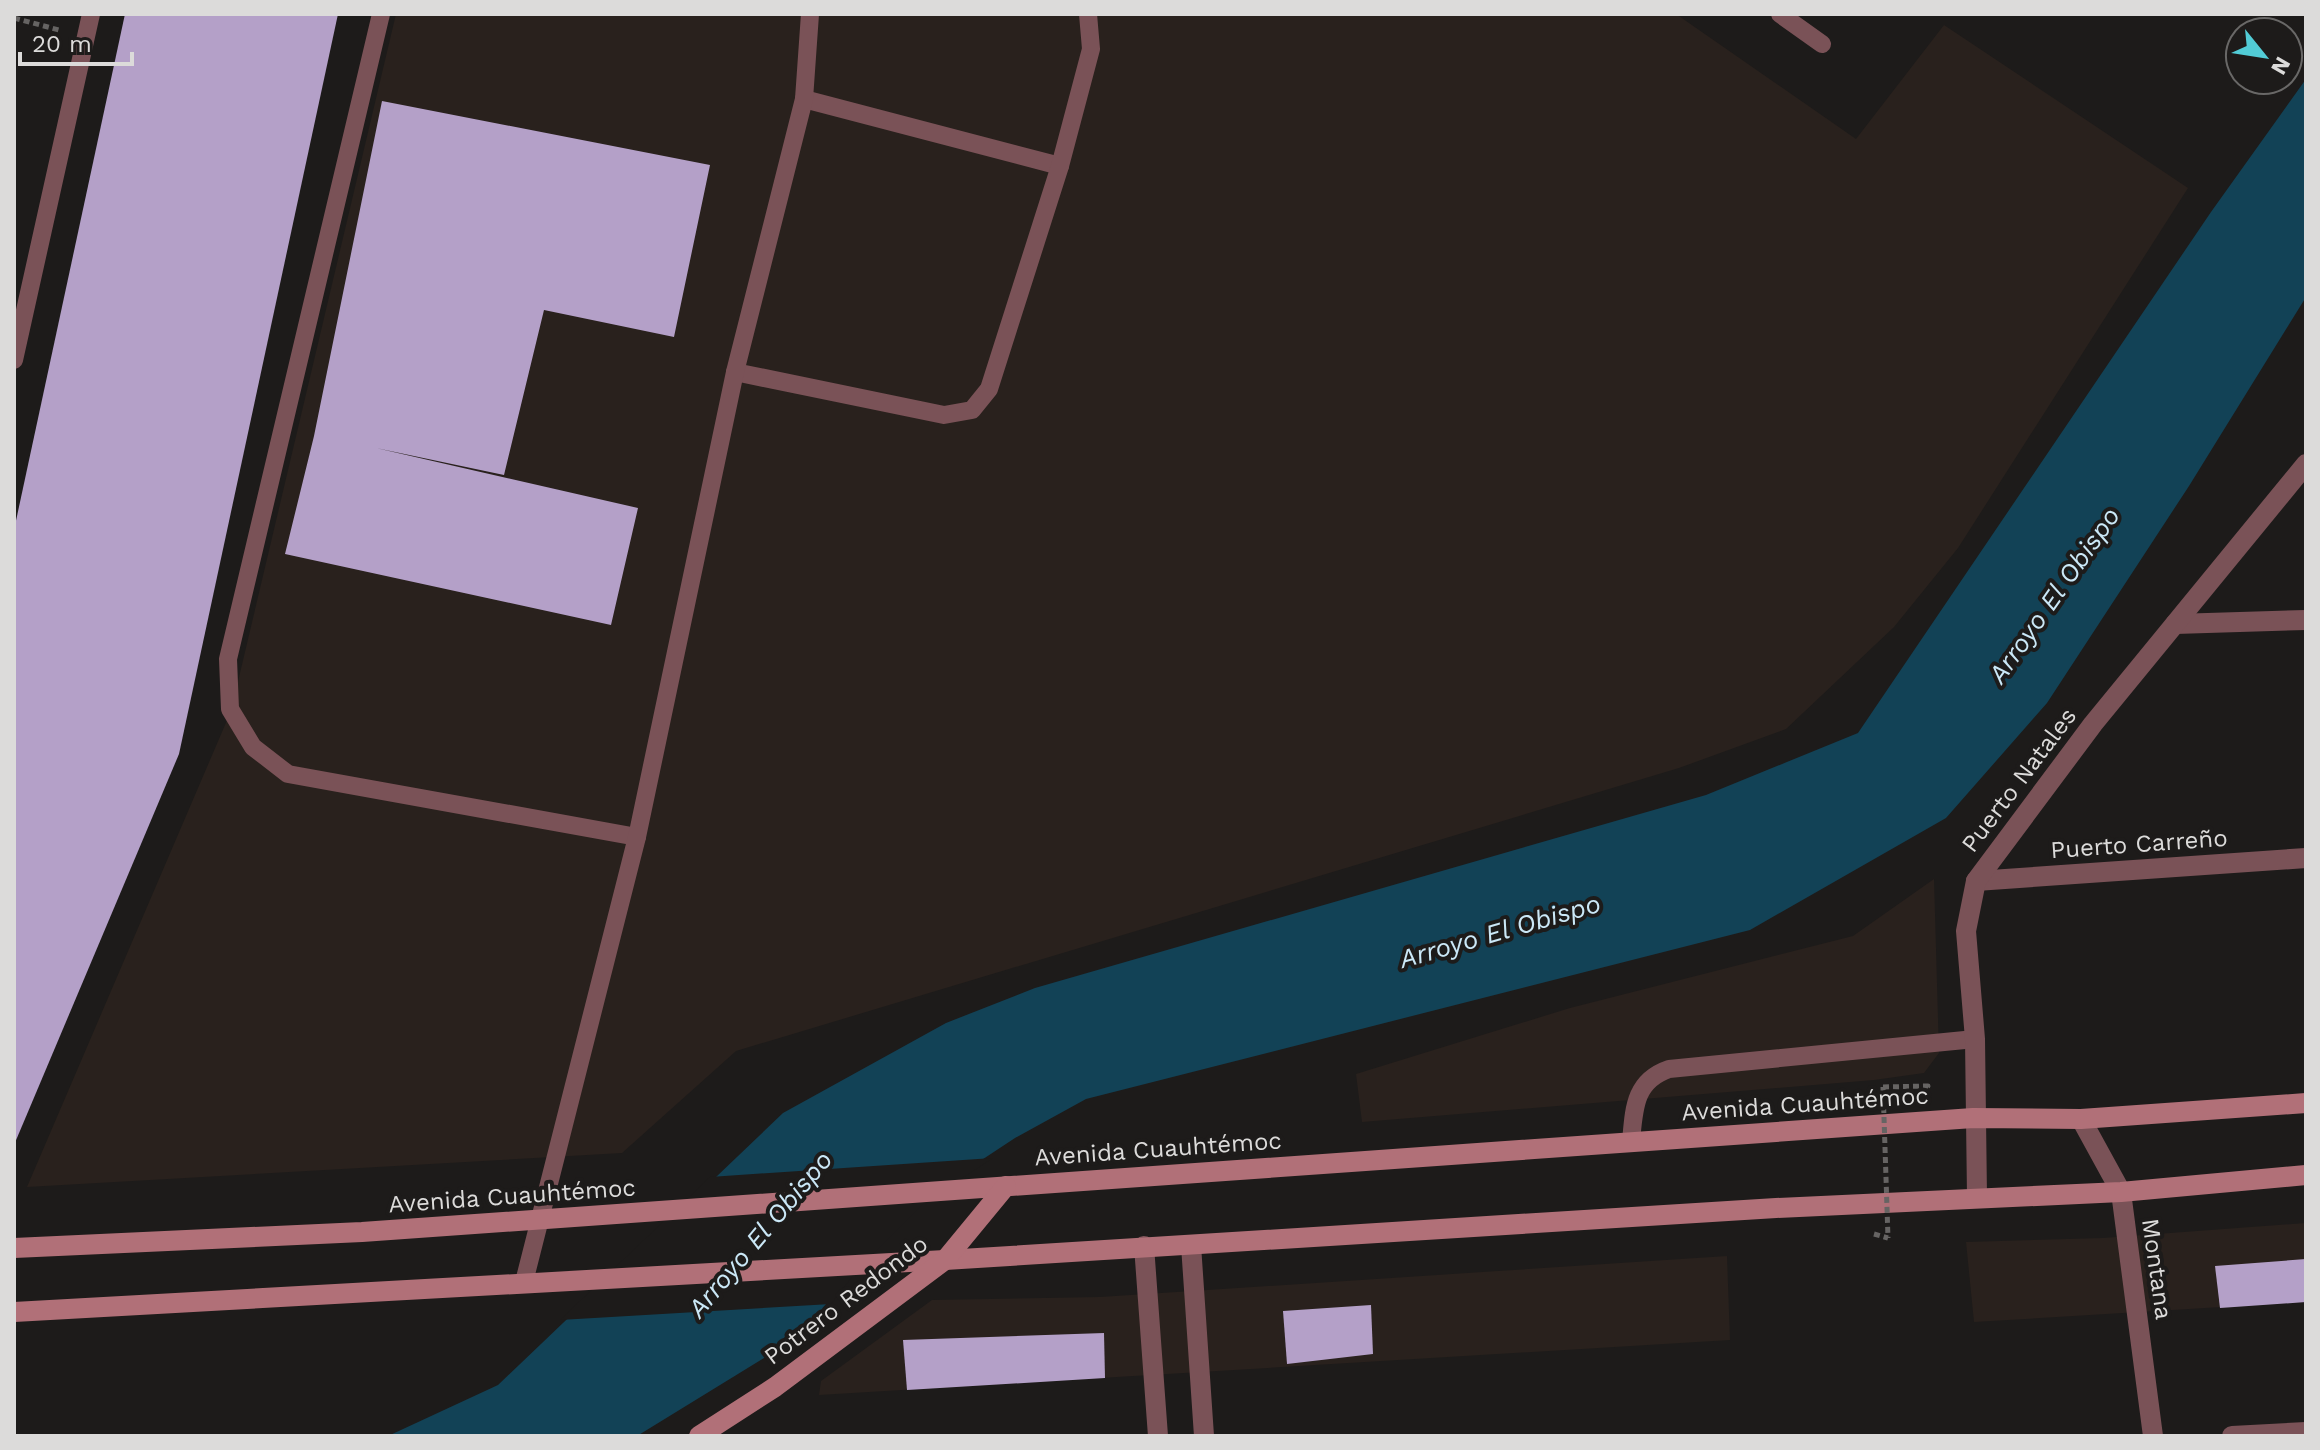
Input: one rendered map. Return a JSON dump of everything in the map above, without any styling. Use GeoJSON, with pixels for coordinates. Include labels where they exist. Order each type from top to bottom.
{"type":"FeatureCollection","features":[{"type":"Feature","properties":{"kind":"main road","name":"Avenida Cuauhtémoc"},"geometry":{"type":"LineString","coordinates":[[14,1248],[362,1232],[576,1218],[1973,1118],[2081,1119],[2306,1103]]}},
{"type":"Feature","properties":{"kind":"main road"},"geometry":{"type":"LineString","coordinates":[[14,1312],[945,1260],[1977,1197],[2121,1192],[2306,1175]]}},
{"type":"Feature","properties":{"kind":"main road","name":"Potrero Redondo"},"geometry":{"type":"LineString","coordinates":[[699,1436],[775,1387],[945,1260],[1006,1186]]}},
{"type":"Feature","properties":{"kind":"street","name":"Puerto Natales"},"geometry":{"type":"LineString","coordinates":[[1977,1197],[1973,1118],[1975,1039],[1966,931],[1976,881],[2093,724],[2306,464]]}},
{"type":"Feature","properties":{"kind":"street"},"geometry":{"type":"LineString","coordinates":[[2175,624],[2306,620]]}},
{"type":"Feature","properties":{"kind":"street","name":"Puerto Carreño"},"geometry":{"type":"LineString","coordinates":[[1976,881],[2306,858]]}},
{"type":"Feature","properties":{"kind":"street","name":"Montana"},"geometry":{"type":"LineString","coordinates":[[2081,1119],[2121,1192],[2153,1436]]}},
{"type":"Feature","properties":{"kind":"street"},"geometry":{"type":"LineString","coordinates":[[1191,1245],[1204,1436]]}},
{"type":"Feature","properties":{"kind":"street"},"geometry":{"type":"LineString","coordinates":[[1144,1246],[1158,1436]]}},
{"type":"Feature","properties":{"kind":"street"},"geometry":{"type":"LineString","coordinates":[[2232,1436],[2306,1432]]}},
{"type":"Feature","properties":{"kind":"lane"},"geometry":{"type":"LineString","coordinates":[[14,360],[91,14]]}},
{"type":"Feature","properties":{"kind":"lane"},"geometry":{"type":"LineString","coordinates":[[381,14],[228,659],[230,709],[253,747],[288,774],[637,837]]}},
{"type":"Feature","properties":{"kind":"lane"},"geometry":{"type":"LineString","coordinates":[[524,1282],[637,837],[735,372],[804,99],[810,14]]}},
{"type":"Feature","properties":{"kind":"lane"},"geometry":{"type":"LineString","coordinates":[[735,372],[944,415],[972,410],[989,389],[1060,166],[1091,49],[1088,14]]}},
{"type":"Feature","properties":{"kind":"lane"},"geometry":{"type":"LineString","coordinates":[[1780,14],[1822,44]]}},
{"type":"Feature","properties":{"kind":"lane"},"geometry":{"type":"LineString","coordinates":[[804,99],[1060,166]]}},
{"type":"Feature","properties":{"kind":"lane"},"geometry":{"type":"LineString","coordinates":[[1631,1142],[1635,1100],[1641,1087],[1653,1075],[1669,1069],[1975,1039]]}},
{"type":"Feature","properties":{"kind":"path"},"geometry":{"type":"LineString","coordinates":[[14,18],[87,37]]}},
{"type":"Feature","properties":{"kind":"path"},"geometry":{"type":"LineString","coordinates":[[1883,1087],[1888,1238]]}},
{"type":"Feature","properties":{"kind":"shaded area"},"geometry":{"type":"Polygon","coordinates":[[[396,14],[1676,14],[1856,139],[1944,25],[2188,188],[1958,548],[1894,627],[1786,729],[1679,768],[736,1051],[622,1153],[27,1187],[231,711],[396,14]]]}},
{"type":"Feature","properties":{"kind":"shaded area"},"geometry":{"type":"Polygon","coordinates":[[[1934,879],[1939,1053],[1924,1073],[1874,1080],[1362,1122],[1356,1074],[1570,1008],[1853,936],[1934,879]]]}},
{"type":"Feature","properties":{"kind":"shaded area"},"geometry":{"type":"Polygon","coordinates":[[[2306,1223],[2306,1302],[1974,1322],[1966,1242],[2103,1238],[2306,1223]]]}},
{"type":"Feature","properties":{"kind":"shaded area"},"geometry":{"type":"Polygon","coordinates":[[[1727,1256],[1730,1340],[819,1395],[821,1381],[932,1300],[1100,1297],[1727,1256]]]}},
{"type":"Feature","properties":{"kind":"water","name":"Arroyo El Obispo"},"geometry":{"type":"Polygon","coordinates":[[[2306,79],[2306,297],[2189,486],[2047,703],[1946,818],[1750,930],[1086,1099],[1015,1138],[921,1200],[856,1265],[803,1334],[637,1436],[388,1436],[498,1385],[783,1113],[946,1023],[1035,988],[1706,795],[1858,733],[2211,212],[2294,96],[2304,96],[2306,79]]]}},
{"type":"Feature","properties":{"kind":"pier"},"geometry":{"type":"Polygon","coordinates":[[[993,1158],[924,1203],[859,1268],[831,1304],[560,1320],[710,1177],[993,1158]]]}},
{"type":"Feature","properties":{"kind":"building"},"geometry":{"type":"Polygon","coordinates":[[[125,14],[338,14],[179,754],[14,1145],[14,530],[125,14]]]}},
{"type":"Feature","properties":{"kind":"building"},"geometry":{"type":"Polygon","coordinates":[[[382,101],[710,165],[674,337],[544,310],[504,475],[376,448],[638,508],[611,625],[285,554],[314,436],[382,101]]]}},
{"type":"Feature","properties":{"kind":"building"},"geometry":{"type":"Polygon","coordinates":[[[2306,1259],[2306,1302],[2220,1308],[2215,1266],[2306,1259]]]}},
{"type":"Feature","properties":{"kind":"building"},"geometry":{"type":"Polygon","coordinates":[[[1371,1305],[1373,1354],[1287,1364],[1283,1311],[1371,1305]]]}},
{"type":"Feature","properties":{"kind":"building"},"geometry":{"type":"Polygon","coordinates":[[[1104,1333],[1105,1378],[907,1390],[903,1340],[1104,1333]]]}}]}
